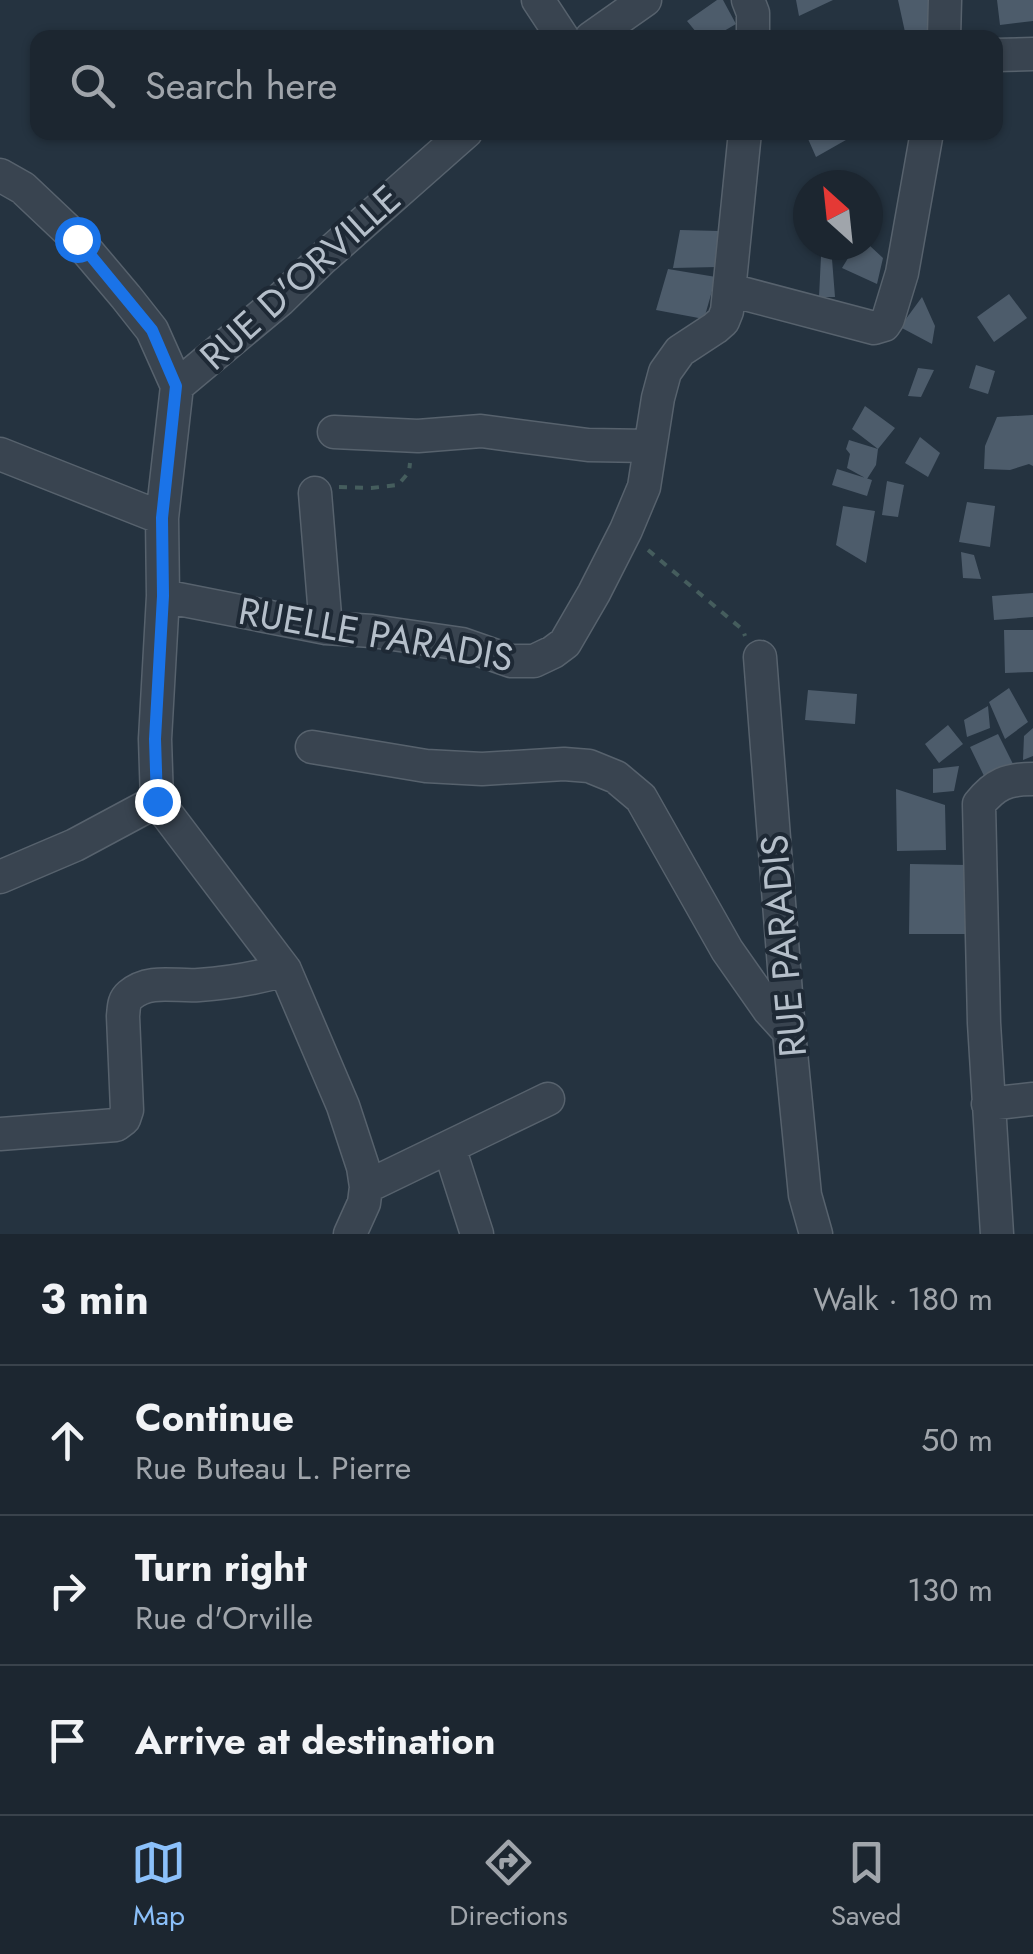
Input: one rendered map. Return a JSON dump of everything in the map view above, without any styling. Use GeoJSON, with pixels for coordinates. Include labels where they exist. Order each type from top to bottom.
{"type":"FeatureCollection","features":[{"type":"Feature","properties":{"kind":"street"},"geometry":{"type":"LineString","coordinates":[[538,0],[558,30]]}},
{"type":"Feature","properties":{"kind":"street"},"geometry":{"type":"LineString","coordinates":[[602,30],[645,0]]}},
{"type":"Feature","properties":{"kind":"street"},"geometry":{"type":"LineString","coordinates":[[748,0],[753,30]]}},
{"type":"Feature","properties":{"kind":"street"},"geometry":{"type":"LineString","coordinates":[[944,30],[946,0]]}},
{"type":"Feature","properties":{"kind":"street"},"geometry":{"type":"LineString","coordinates":[[1003,55],[1033,54]]}},
{"type":"Feature","properties":{"kind":"street","name":"RUE D'ORVILLE"},"geometry":{"type":"LineString","coordinates":[[157,801],[155,739],[163,596],[162,518],[176,386],[280,300],[457,140]]}},
{"type":"Feature","properties":{"kind":"street","name":"RUELLE PARADIS"},"geometry":{"type":"LineString","coordinates":[[163,596],[326,628],[462,644],[511,661],[534,661],[553,652],[565,642],[594,593],[644,487],[666,372],[680,351],[722,321],[727,311],[744,140]]}},
{"type":"Feature","properties":{"kind":"street"},"geometry":{"type":"LineString","coordinates":[[730,290],[874,328],[884,325],[902,273],[926,140]]}},
{"type":"Feature","properties":{"kind":"street"},"geometry":{"type":"LineString","coordinates":[[0,175],[24,188],[77,239],[126,297],[152,330],[176,386]]}},
{"type":"Feature","properties":{"kind":"street"},"geometry":{"type":"LineString","coordinates":[[334,432],[418,436],[481,431],[588,445],[650,446]]}},
{"type":"Feature","properties":{"kind":"street"},"geometry":{"type":"LineString","coordinates":[[0,454],[162,518]]}},
{"type":"Feature","properties":{"kind":"street"},"geometry":{"type":"LineString","coordinates":[[315,494],[326,628]]}},
{"type":"Feature","properties":{"kind":"street","name":"RUE PARADIS"},"geometry":{"type":"LineString","coordinates":[[760,657],[789,1032],[805,1195],[816,1234]]}},
{"type":"Feature","properties":{"kind":"street"},"geometry":{"type":"LineString","coordinates":[[312,747],[426,766],[588,766],[616,777],[641,798],[727,950],[768,1010],[789,1032]]}},
{"type":"Feature","properties":{"kind":"street"},"geometry":{"type":"LineString","coordinates":[[996,1234],[978,804],[990,789],[1016,779],[1033,779]]}},
{"type":"Feature","properties":{"kind":"street"},"geometry":{"type":"LineString","coordinates":[[0,877],[75,845],[157,801],[285,970],[344,1106],[363,1167],[364,1203],[350,1234]]}},
{"type":"Feature","properties":{"kind":"street"},"geometry":{"type":"LineString","coordinates":[[0,1134],[121,1122],[127,1110],[123,1016],[128,996],[160,984],[196,986],[249,980],[285,970]]}},
{"type":"Feature","properties":{"kind":"street"},"geometry":{"type":"LineString","coordinates":[[988,1104],[1033,1099]]}},
{"type":"Feature","properties":{"kind":"street"},"geometry":{"type":"LineString","coordinates":[[366,1187],[548,1100]]}},
{"type":"Feature","properties":{"kind":"street"},"geometry":{"type":"LineString","coordinates":[[449,1147],[477,1234]]}},
{"type":"Feature","properties":{"kind":"path"},"geometry":{"type":"LineString","coordinates":[[315,494],[340,486],[398,485],[409,472],[418,436]]}},
{"type":"Feature","properties":{"kind":"path"},"geometry":{"type":"LineString","coordinates":[[626,530],[743,630],[747,643],[760,657]]}},
{"type":"Feature","properties":{"kind":"building"},"geometry":{"type":"Polygon","coordinates":[[[717,0],[723,0],[736,24],[726,30],[694,30],[687,21],[717,0]]]}},
{"type":"Feature","properties":{"kind":"building"},"geometry":{"type":"Polygon","coordinates":[[[796,0],[833,0],[799,16],[796,0]]]}},
{"type":"Feature","properties":{"kind":"building"},"geometry":{"type":"Polygon","coordinates":[[[898,0],[928,0],[931,30],[905,30],[898,0]]]}},
{"type":"Feature","properties":{"kind":"building"},"geometry":{"type":"Polygon","coordinates":[[[997,0],[1033,0],[1033,21],[1000,25],[997,0]]]}},
{"type":"Feature","properties":{"kind":"building"},"geometry":{"type":"Polygon","coordinates":[[[809,140],[846,140],[816,157],[809,140]]]}},
{"type":"Feature","properties":{"kind":"building"},"geometry":{"type":"Polygon","coordinates":[[[680,230],[719,231],[717,267],[673,268],[680,230]]]}},
{"type":"Feature","properties":{"kind":"building"},"geometry":{"type":"Polygon","coordinates":[[[821,260],[832,260],[835,297],[819,297],[821,260]]]}},
{"type":"Feature","properties":{"kind":"building"},"geometry":{"type":"Polygon","coordinates":[[[847,260],[883,260],[877,284],[842,268],[847,260]]]}},
{"type":"Feature","properties":{"kind":"building"},"geometry":{"type":"Polygon","coordinates":[[[668,269],[716,277],[704,319],[656,310],[668,269]]]}},
{"type":"Feature","properties":{"kind":"building"},"geometry":{"type":"Polygon","coordinates":[[[1009,294],[1027,318],[994,342],[977,317],[1009,294]]]}},
{"type":"Feature","properties":{"kind":"building"},"geometry":{"type":"Polygon","coordinates":[[[922,297],[935,326],[932,344],[900,327],[922,297]]]}},
{"type":"Feature","properties":{"kind":"building"},"geometry":{"type":"Polygon","coordinates":[[[976,365],[995,371],[988,394],[969,388],[976,365]]]}},
{"type":"Feature","properties":{"kind":"building"},"geometry":{"type":"Polygon","coordinates":[[[918,368],[934,370],[921,397],[908,396],[918,368]]]}},
{"type":"Feature","properties":{"kind":"building"},"geometry":{"type":"Polygon","coordinates":[[[865,406],[895,428],[878,449],[852,429],[865,406]]]}},
{"type":"Feature","properties":{"kind":"building"},"geometry":{"type":"Polygon","coordinates":[[[1033,415],[1033,466],[984,469],[985,446],[997,417],[1033,415]]]}},
{"type":"Feature","properties":{"kind":"building"},"geometry":{"type":"Polygon","coordinates":[[[920,437],[940,453],[928,477],[905,463],[920,437]]]}},
{"type":"Feature","properties":{"kind":"building"},"geometry":{"type":"Polygon","coordinates":[[[849,440],[878,449],[876,465],[867,479],[847,468],[849,440]]]}},
{"type":"Feature","properties":{"kind":"building"},"geometry":{"type":"Polygon","coordinates":[[[837,469],[872,480],[867,496],[832,485],[837,469]]]}},
{"type":"Feature","properties":{"kind":"building"},"geometry":{"type":"Polygon","coordinates":[[[887,481],[904,485],[898,517],[882,515],[887,481]]]}},
{"type":"Feature","properties":{"kind":"building"},"geometry":{"type":"Polygon","coordinates":[[[967,502],[995,506],[990,547],[959,542],[967,502]]]}},
{"type":"Feature","properties":{"kind":"building"},"geometry":{"type":"Polygon","coordinates":[[[843,506],[875,511],[866,563],[836,545],[843,506]]]}},
{"type":"Feature","properties":{"kind":"building"},"geometry":{"type":"Polygon","coordinates":[[[961,552],[974,555],[981,579],[963,578],[961,552]]]}},
{"type":"Feature","properties":{"kind":"building"},"geometry":{"type":"Polygon","coordinates":[[[1033,593],[1033,617],[994,620],[992,596],[1033,593]]]}},
{"type":"Feature","properties":{"kind":"building"},"geometry":{"type":"Polygon","coordinates":[[[1004,630],[1033,630],[1033,672],[1005,673],[1004,630]]]}},
{"type":"Feature","properties":{"kind":"building"},"geometry":{"type":"Polygon","coordinates":[[[1009,688],[1028,722],[1005,739],[989,702],[1009,688]]]}},
{"type":"Feature","properties":{"kind":"building"},"geometry":{"type":"Polygon","coordinates":[[[808,690],[857,694],[855,724],[805,720],[808,690]]]}},
{"type":"Feature","properties":{"kind":"building"},"geometry":{"type":"Polygon","coordinates":[[[988,706],[990,728],[967,737],[964,720],[988,706]]]}},
{"type":"Feature","properties":{"kind":"building"},"geometry":{"type":"Polygon","coordinates":[[[948,725],[963,744],[939,763],[925,744],[948,725]]]}},
{"type":"Feature","properties":{"kind":"building"},"geometry":{"type":"Polygon","coordinates":[[[1033,728],[1033,756],[1023,760],[1024,736],[1033,728]]]}},
{"type":"Feature","properties":{"kind":"building"},"geometry":{"type":"Polygon","coordinates":[[[998,734],[1013,764],[985,778],[970,747],[998,734]]]}},
{"type":"Feature","properties":{"kind":"building"},"geometry":{"type":"Polygon","coordinates":[[[959,766],[954,791],[933,793],[933,769],[959,766]]]}},
{"type":"Feature","properties":{"kind":"building"},"geometry":{"type":"Polygon","coordinates":[[[896,789],[945,805],[946,850],[897,851],[896,789]]]}},
{"type":"Feature","properties":{"kind":"building"},"geometry":{"type":"Polygon","coordinates":[[[910,864],[967,865],[966,934],[909,934],[910,864]]]}},
{"type":"Feature","properties":{"kind":"route"},"geometry":{"type":"LineString","coordinates":[[77,239],[152,330],[176,386],[162,518],[163,596],[155,739],[157,801]]}}]}
